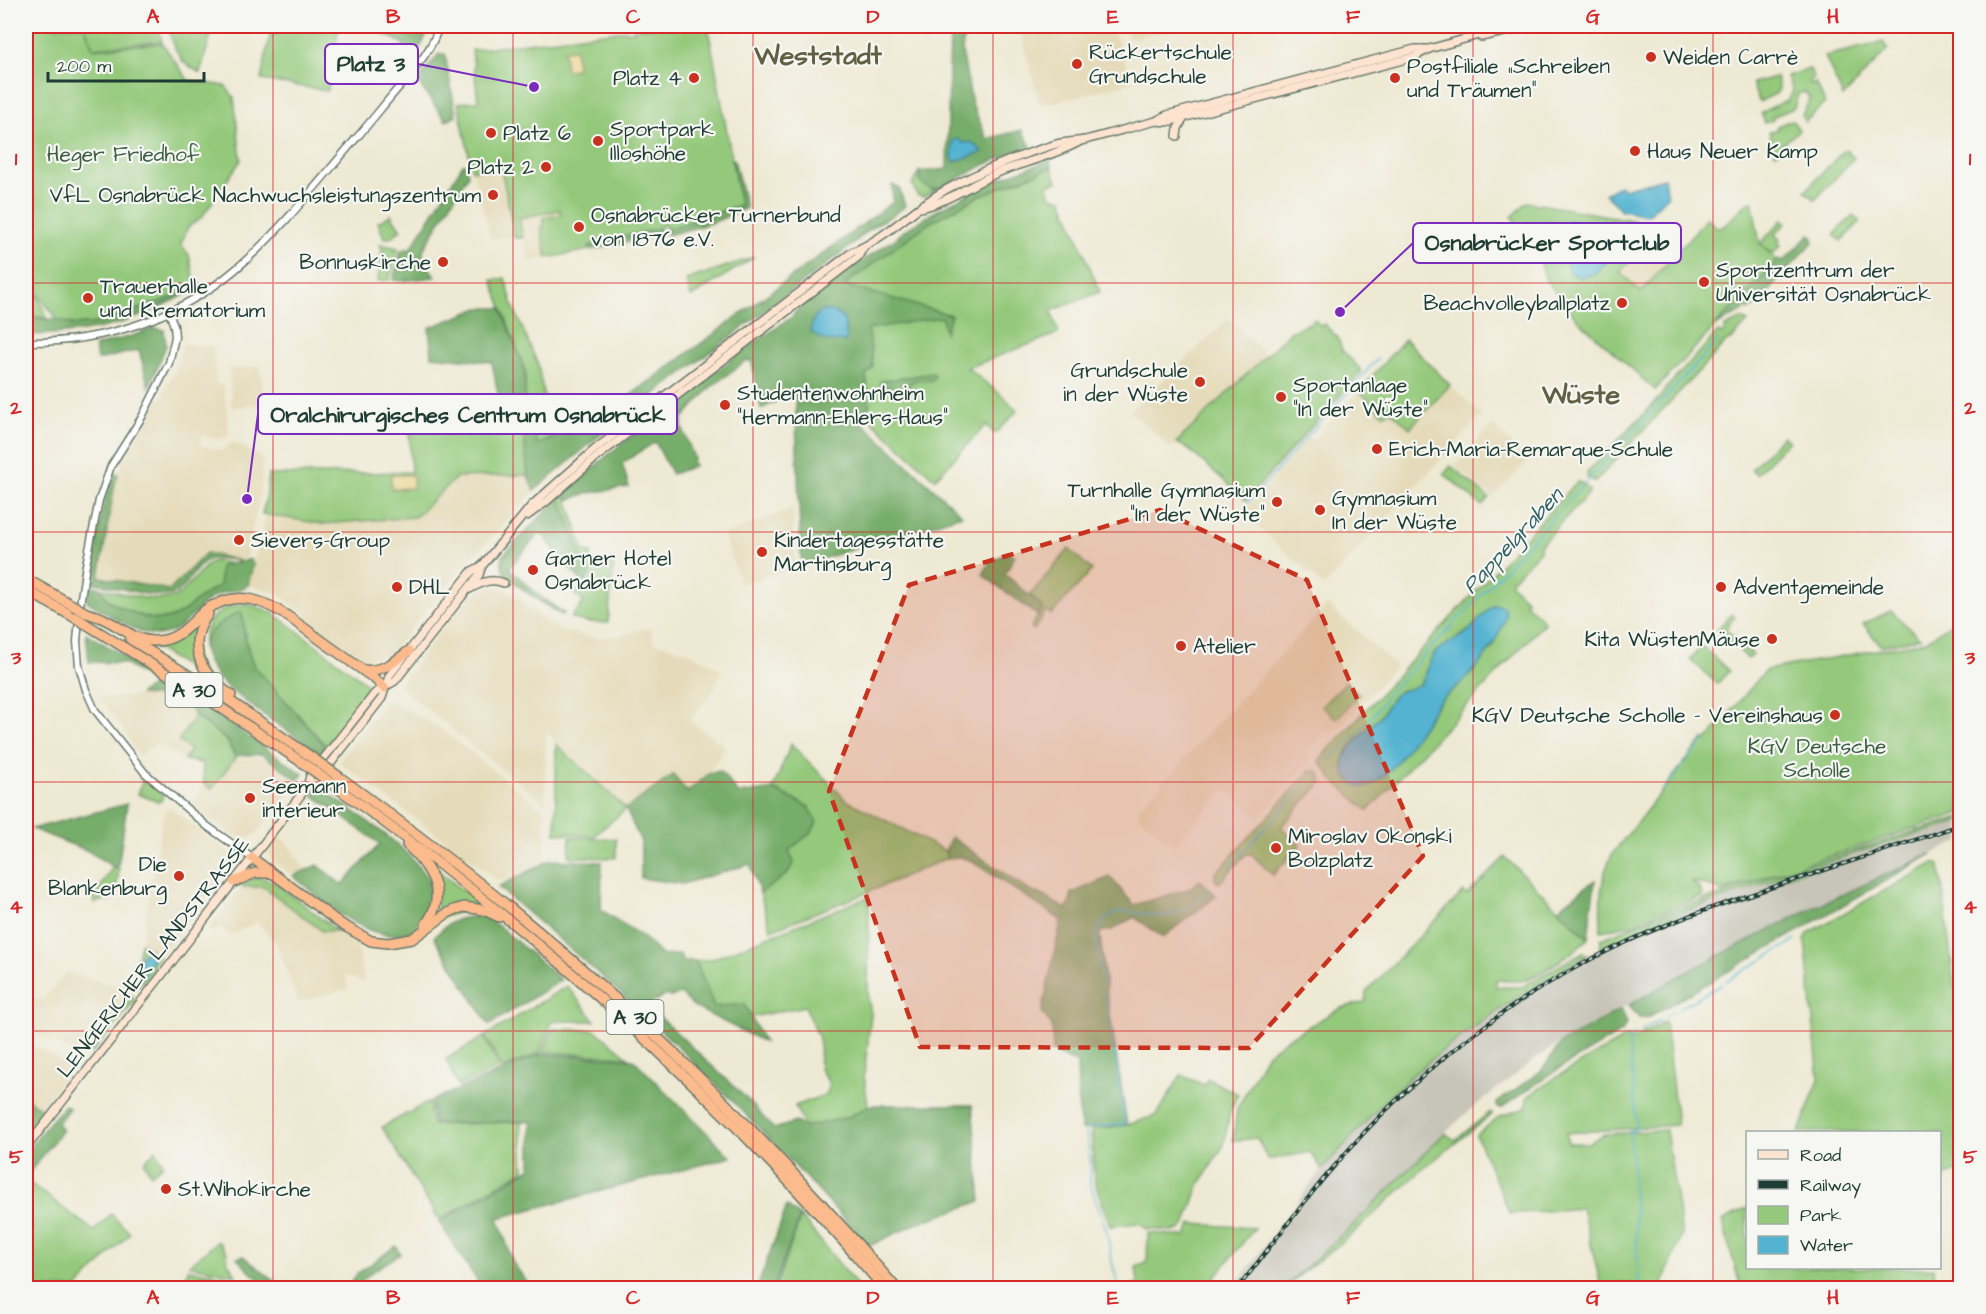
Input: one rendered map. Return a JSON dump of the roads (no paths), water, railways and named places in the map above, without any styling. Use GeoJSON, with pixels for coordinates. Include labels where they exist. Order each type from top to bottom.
{"type":"FeatureCollection","features":[{"type":"Feature","properties":{"kind":"highway","name":"A 30"},"geometry":{"type":"LineString","coordinates":[[26,579],[86,613],[248,713],[529,936],[653,1046],[736,1127],[819,1214],[884,1288]]}},
{"type":"Feature","properties":{"kind":"highway","name":"A 30"},"geometry":{"type":"LineString","coordinates":[[26,590],[302,756]]}},
{"type":"Feature","properties":{"kind":"highway"},"geometry":{"type":"LineString","coordinates":[[86,613],[103,618],[138,638],[155,641],[170,639],[184,632],[204,611],[224,600],[249,599],[272,606],[384,688]]}},
{"type":"Feature","properties":{"kind":"highway"},"geometry":{"type":"LineString","coordinates":[[216,605],[200,625],[197,638],[198,652],[203,665],[214,681],[237,700],[248,713]]}},
{"type":"Feature","properties":{"kind":"highway"},"geometry":{"type":"LineString","coordinates":[[361,669],[385,668],[409,651]]}},
{"type":"Feature","properties":{"kind":"highway","name":"A 30"},"geometry":{"type":"LineString","coordinates":[[339,783],[411,829],[516,912],[617,1000],[748,1126],[896,1288]]}},
{"type":"Feature","properties":{"kind":"highway"},"geometry":{"type":"LineString","coordinates":[[397,831],[430,873],[436,891],[434,913],[418,935]]}},
{"type":"Feature","properties":{"kind":"highway"},"geometry":{"type":"LineString","coordinates":[[252,858],[341,924],[371,941],[388,943],[405,941],[418,935],[446,914],[464,907],[495,914],[529,936]]}},
{"type":"Feature","properties":{"kind":"highway"},"geometry":{"type":"LineString","coordinates":[[234,882],[257,872],[276,875]]}},
{"type":"Feature","properties":{"kind":"main road"},"geometry":{"type":"LineString","coordinates":[[384,688],[395,681],[479,575],[482,566],[532,505],[594,450],[852,252],[863,248],[921,208],[929,199],[990,168],[1054,144],[1081,141],[1156,121],[1167,122],[1184,118],[1414,57],[1429,49],[1511,26]]}},
{"type":"Feature","properties":{"kind":"main road"},"geometry":{"type":"LineString","coordinates":[[1473,38],[1532,26]]}},
{"type":"Feature","properties":{"kind":"main road"},"geometry":{"type":"LineString","coordinates":[[1156,121],[1162,116],[1409,50],[1429,49]]}},
{"type":"Feature","properties":{"kind":"main road"},"geometry":{"type":"LineString","coordinates":[[1177,136],[1178,128],[1184,118]]}},
{"type":"Feature","properties":{"kind":"main road"},"geometry":{"type":"LineString","coordinates":[[384,688],[389,676],[472,571],[482,566]]}},
{"type":"Feature","properties":{"kind":"main road"},"geometry":{"type":"LineString","coordinates":[[466,592],[487,581],[504,583]]}},
{"type":"Feature","properties":{"kind":"main road","name":"LENGERICHER LANDSTRASSE"},"geometry":{"type":"LineString","coordinates":[[307,787],[310,776],[327,754],[375,693],[384,688]]}},
{"type":"Feature","properties":{"kind":"main road","name":"LENGERICHER LANDSTRASSE"},"geometry":{"type":"LineString","coordinates":[[26,1148],[307,787],[317,781],[382,698],[384,688]]}},
{"type":"Feature","properties":{"kind":"street"},"geometry":{"type":"LineString","coordinates":[[26,342],[65,340],[112,333],[136,326],[190,301],[220,282],[262,244],[380,110],[428,52],[439,26]]}},
{"type":"Feature","properties":{"kind":"street"},"geometry":{"type":"LineString","coordinates":[[169,312],[174,326],[169,363],[142,417],[111,466],[99,500],[81,598],[77,641],[79,666],[95,710],[145,774],[207,826],[252,858]]}},
{"type":"Feature","properties":{"kind":"water"},"geometry":{"type":"Polygon","coordinates":[[[958,139],[964,143],[971,142],[983,152],[954,162],[953,140],[958,139]]]}},
{"type":"Feature","properties":{"kind":"water"},"geometry":{"type":"Polygon","coordinates":[[[1664,178],[1668,195],[1648,215],[1621,210],[1605,194],[1621,185],[1623,189],[1664,178]]]}},
{"type":"Feature","properties":{"kind":"water"},"geometry":{"type":"Polygon","coordinates":[[[1570,220],[1637,232],[1595,273],[1582,278],[1570,273],[1558,236],[1557,228],[1570,220]]]}},
{"type":"Feature","properties":{"kind":"water"},"geometry":{"type":"Polygon","coordinates":[[[821,311],[833,311],[844,319],[847,338],[845,342],[826,341],[810,332],[814,318],[821,311]]]}},
{"type":"Feature","properties":{"kind":"water"},"geometry":{"type":"Polygon","coordinates":[[[1494,605],[1503,606],[1506,612],[1505,618],[1492,646],[1477,667],[1438,703],[1388,773],[1378,781],[1364,787],[1351,782],[1344,773],[1343,764],[1345,755],[1351,746],[1380,716],[1396,694],[1421,683],[1437,651],[1465,634],[1494,605]]]}},
{"type":"Feature","properties":{"kind":"water"},"geometry":{"type":"Polygon","coordinates":[[[146,951],[153,954],[153,958],[138,981],[136,979],[141,956],[146,951]]]}},
{"type":"Feature","properties":{"kind":"waterway","name":"Pappelgraben"},"geometry":{"type":"LineString","coordinates":[[1328,760],[1360,731],[1386,696],[1718,341]]}},
{"type":"Feature","properties":{"kind":"waterway"},"geometry":{"type":"LineString","coordinates":[[1248,503],[1378,358]]}},
{"type":"Feature","properties":{"kind":"waterway"},"geometry":{"type":"LineString","coordinates":[[1701,744],[1704,740]]}},
{"type":"Feature","properties":{"kind":"waterway"},"geometry":{"type":"LineString","coordinates":[[1688,759],[1699,746]]}},
{"type":"Feature","properties":{"kind":"waterway"},"geometry":{"type":"LineString","coordinates":[[1681,768],[1686,762]]}},
{"type":"Feature","properties":{"kind":"waterway"},"geometry":{"type":"LineString","coordinates":[[1674,777],[1680,770]]}},
{"type":"Feature","properties":{"kind":"waterway"},"geometry":{"type":"LineString","coordinates":[[1669,783],[1673,778]]}},
{"type":"Feature","properties":{"kind":"waterway","name":"Pappelgraben"},"geometry":{"type":"LineString","coordinates":[[1229,867],[1308,782]]}},
{"type":"Feature","properties":{"kind":"waterway"},"geometry":{"type":"LineString","coordinates":[[1663,790],[1668,785]]}},
{"type":"Feature","properties":{"kind":"waterway","name":"Pappelgraben"},"geometry":{"type":"LineString","coordinates":[[1103,986],[1105,979],[1101,975],[1096,936],[1104,920],[1122,911],[1161,916],[1173,914],[1193,905],[1209,889]]}},
{"type":"Feature","properties":{"kind":"waterway"},"geometry":{"type":"LineString","coordinates":[[1765,958],[1796,940]]}},
{"type":"Feature","properties":{"kind":"waterway"},"geometry":{"type":"LineString","coordinates":[[1726,981],[1762,960]]}},
{"type":"Feature","properties":{"kind":"waterway"},"geometry":{"type":"LineString","coordinates":[[1678,1009],[1722,984]]}},
{"type":"Feature","properties":{"kind":"waterway","name":"Pappelgraben"},"geometry":{"type":"LineString","coordinates":[[1105,993],[1125,1124],[1088,1128],[1086,1131],[1091,1166],[1090,1183],[1107,1232],[1119,1288]]}},
{"type":"Feature","properties":{"kind":"waterway"},"geometry":{"type":"LineString","coordinates":[[1665,1017],[1674,1011]]}},
{"type":"Feature","properties":{"kind":"waterway"},"geometry":{"type":"LineString","coordinates":[[1641,1031],[1661,1019]]}},
{"type":"Feature","properties":{"kind":"waterway"},"geometry":{"type":"LineString","coordinates":[[1636,1034],[1629,1038],[1637,1129],[1630,1131],[1639,1283]]}},
{"type":"Feature","properties":{"kind":"railway"},"geometry":{"type":"LineString","coordinates":[[1238,1288],[1316,1188],[1379,1117],[1426,1073],[1478,1031],[1560,976],[1618,946],[1685,917],[1960,825]]}},
{"type":"Feature","properties":{"kind":"place","name":"Weiden Carrè"},"geometry":{"type":"Point","coordinates":[1651,57]}},
{"type":"Feature","properties":{"kind":"place","name":"Rückertschule Grundschule"},"geometry":{"type":"Point","coordinates":[1077,64]}},
{"type":"Feature","properties":{"kind":"place","name":"Platz 4"},"geometry":{"type":"Point","coordinates":[694,78]}},
{"type":"Feature","properties":{"kind":"place","name":"Postfiliale „Schreiben und Träumen“"},"geometry":{"type":"Point","coordinates":[1395,78]}},
{"type":"Feature","properties":{"kind":"place","name":"Platz 3"},"geometry":{"type":"Point","coordinates":[534,87]}},
{"type":"Feature","properties":{"kind":"place","name":"Platz 6"},"geometry":{"type":"Point","coordinates":[491,133]}},
{"type":"Feature","properties":{"kind":"place","name":"Sportpark Illoshöhe"},"geometry":{"type":"Point","coordinates":[598,141]}},
{"type":"Feature","properties":{"kind":"place","name":"Haus Neuer Kamp"},"geometry":{"type":"Point","coordinates":[1635,151]}},
{"type":"Feature","properties":{"kind":"place","name":"Platz 2"},"geometry":{"type":"Point","coordinates":[546,167]}},
{"type":"Feature","properties":{"kind":"place","name":"VfL Osnabrück Nachwuchsleistungszentrum"},"geometry":{"type":"Point","coordinates":[493,195]}},
{"type":"Feature","properties":{"kind":"place","name":"Osnabrücker Turnerbund von 1876 e.V."},"geometry":{"type":"Point","coordinates":[579,227]}},
{"type":"Feature","properties":{"kind":"place","name":"Bonnuskirche"},"geometry":{"type":"Point","coordinates":[443,262]}},
{"type":"Feature","properties":{"kind":"place","name":"Sportzentrum der Universität Osnabrück"},"geometry":{"type":"Point","coordinates":[1704,282]}},
{"type":"Feature","properties":{"kind":"place","name":"Trauerhalle und Krematorium"},"geometry":{"type":"Point","coordinates":[88,298]}},
{"type":"Feature","properties":{"kind":"place","name":"Beachvolleyballplatz"},"geometry":{"type":"Point","coordinates":[1622,303]}},
{"type":"Feature","properties":{"kind":"place","name":"Osnabrücker Sportclub"},"geometry":{"type":"Point","coordinates":[1340,312]}},
{"type":"Feature","properties":{"kind":"place","name":"Grundschule in der Wüste"},"geometry":{"type":"Point","coordinates":[1200,382]}},
{"type":"Feature","properties":{"kind":"place","name":"Sportanlage \"In der Wüste\""},"geometry":{"type":"Point","coordinates":[1281,397]}},
{"type":"Feature","properties":{"kind":"place","name":"Studentenwohnheim \"Hermann-Ehlers-Haus\""},"geometry":{"type":"Point","coordinates":[725,405]}},
{"type":"Feature","properties":{"kind":"place","name":"Erich-Maria-Remarque-Schule"},"geometry":{"type":"Point","coordinates":[1377,449]}},
{"type":"Feature","properties":{"kind":"place","name":"Oralchirurgisches Centrum Osnabrück"},"geometry":{"type":"Point","coordinates":[247,499]}},
{"type":"Feature","properties":{"kind":"place","name":"Turnhalle Gymnasium \"In der Wüste\""},"geometry":{"type":"Point","coordinates":[1277,502]}},
{"type":"Feature","properties":{"kind":"place","name":"Gymnasium In der Wüste"},"geometry":{"type":"Point","coordinates":[1320,510]}},
{"type":"Feature","properties":{"kind":"place","name":"Sievers-Group"},"geometry":{"type":"Point","coordinates":[239,540]}},
{"type":"Feature","properties":{"kind":"place","name":"Kindertagesstätte Martinsburg"},"geometry":{"type":"Point","coordinates":[762,552]}},
{"type":"Feature","properties":{"kind":"place","name":"Garner Hotel Osnabrück"},"geometry":{"type":"Point","coordinates":[533,570]}},
{"type":"Feature","properties":{"kind":"place","name":"DHL"},"geometry":{"type":"Point","coordinates":[397,587]}},
{"type":"Feature","properties":{"kind":"place","name":"Adventgemeinde"},"geometry":{"type":"Point","coordinates":[1721,587]}},
{"type":"Feature","properties":{"kind":"place","name":"Kita WüstenMäuse"},"geometry":{"type":"Point","coordinates":[1772,639]}},
{"type":"Feature","properties":{"kind":"place","name":"Atelier"},"geometry":{"type":"Point","coordinates":[1181,646]}},
{"type":"Feature","properties":{"kind":"place","name":"KGV Deutsche Scholle - Vereinshaus"},"geometry":{"type":"Point","coordinates":[1835,715]}},
{"type":"Feature","properties":{"kind":"place","name":"Seemann interieur"},"geometry":{"type":"Point","coordinates":[250,798]}},
{"type":"Feature","properties":{"kind":"place","name":"Miroslav Okonski Bolzplatz"},"geometry":{"type":"Point","coordinates":[1276,848]}},
{"type":"Feature","properties":{"kind":"place","name":"Die Blankenburg"},"geometry":{"type":"Point","coordinates":[179,876]}},
{"type":"Feature","properties":{"kind":"place","name":"St.Wihokirche"},"geometry":{"type":"Point","coordinates":[166,1189]}},
{"type":"Feature","properties":{"kind":"district","name":"Weststadt"},"geometry":{"type":"Point","coordinates":[818,55]}},
{"type":"Feature","properties":{"kind":"district","name":"Wüste"},"geometry":{"type":"Point","coordinates":[1581,394]}},
{"type":"Feature","properties":{"kind":"park label","name":"Heger Friedhof"},"geometry":{"type":"Point","coordinates":[123,154]}},
{"type":"Feature","properties":{"kind":"park label","name":"KGV Deutsche Scholle"},"geometry":{"type":"Point","coordinates":[1817,758]}}]}
